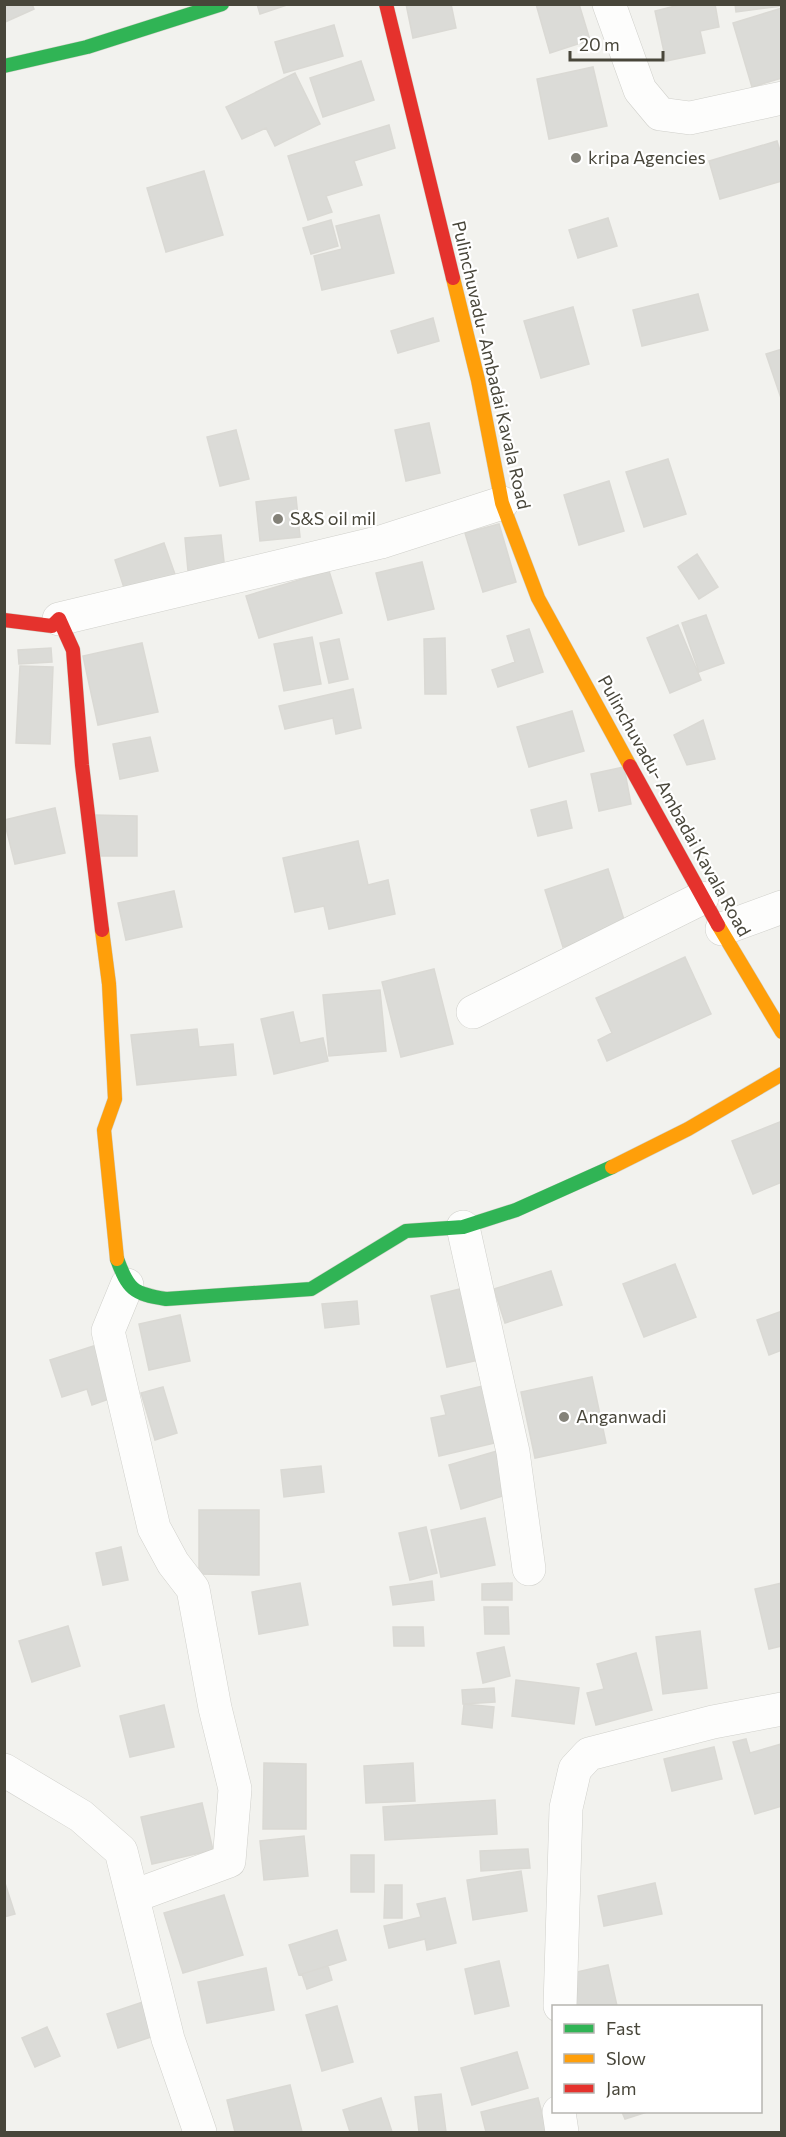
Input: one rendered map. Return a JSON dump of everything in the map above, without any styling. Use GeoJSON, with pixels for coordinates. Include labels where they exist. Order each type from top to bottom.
{"type":"FeatureCollection","features":[{"type":"Feature","properties":{"kind":"street"},"geometry":{"type":"LineString","coordinates":[[4,66],[84,48],[222,4]]}},
{"type":"Feature","properties":{"kind":"street","name":"Pulinchuvadu- Ambadai Kavala Road"},"geometry":{"type":"LineString","coordinates":[[386,4],[478,380],[502,503],[538,598],[702,898],[782,1032]]}},
{"type":"Feature","properties":{"kind":"street"},"geometry":{"type":"LineString","coordinates":[[609,4],[640,90],[660,114],[690,118],[782,98]]}},
{"type":"Feature","properties":{"kind":"street"},"geometry":{"type":"LineString","coordinates":[[4,620],[52,626],[59,619],[381,542],[502,503]]}},
{"type":"Feature","properties":{"kind":"street"},"geometry":{"type":"LineString","coordinates":[[59,619],[74,650],[82,765],[109,984],[115,1099],[104,1130],[116,1257],[128,1285],[145,1296],[166,1299],[311,1289],[406,1231],[463,1227],[516,1210],[579,1184],[688,1129],[782,1074]]}},
{"type":"Feature","properties":{"kind":"street"},"geometry":{"type":"LineString","coordinates":[[472,1012],[702,898]]}},
{"type":"Feature","properties":{"kind":"street"},"geometry":{"type":"LineString","coordinates":[[722,929],[782,907]]}},
{"type":"Feature","properties":{"kind":"street"},"geometry":{"type":"LineString","coordinates":[[463,1227],[513,1452],[529,1569]]}},
{"type":"Feature","properties":{"kind":"street"},"geometry":{"type":"LineString","coordinates":[[128,1285],[108,1331],[154,1528],[173,1563],[194,1589],[215,1708],[235,1789],[229,1861],[134,1896]]}},
{"type":"Feature","properties":{"kind":"street"},"geometry":{"type":"LineString","coordinates":[[560,2005],[566,1808],[575,1769],[589,1754],[713,1722],[782,1709]]}},
{"type":"Feature","properties":{"kind":"street"},"geometry":{"type":"LineString","coordinates":[[4,1770],[81,1816],[102,1831],[121,1851],[168,2039],[201,2133]]}},
{"type":"Feature","properties":{"kind":"street"},"geometry":{"type":"LineString","coordinates":[[559,2113],[562,2133]]}},
{"type":"Feature","properties":{"kind":"building"},"geometry":{"type":"Polygon","coordinates":[[[4,4],[32,4],[34,9],[5,22],[4,4]]]}},
{"type":"Feature","properties":{"kind":"building"},"geometry":{"type":"Polygon","coordinates":[[[257,4],[287,4],[287,5],[260,14],[257,4]]]}},
{"type":"Feature","properties":{"kind":"building"},"geometry":{"type":"Polygon","coordinates":[[[406,4],[451,4],[456,28],[413,38],[406,4]]]}},
{"type":"Feature","properties":{"kind":"building"},"geometry":{"type":"Polygon","coordinates":[[[536,4],[579,4],[590,40],[550,53],[536,4]]]}},
{"type":"Feature","properties":{"kind":"building"},"geometry":{"type":"Polygon","coordinates":[[[683,4],[715,4],[719,27],[700,31],[705,53],[666,61],[655,11],[683,4]]]}},
{"type":"Feature","properties":{"kind":"building"},"geometry":{"type":"Polygon","coordinates":[[[735,4],[781,4],[781,6],[736,12],[735,4]]]}},
{"type":"Feature","properties":{"kind":"building"},"geometry":{"type":"Polygon","coordinates":[[[782,8],[782,78],[752,87],[733,23],[782,8]]]}},
{"type":"Feature","properties":{"kind":"building"},"geometry":{"type":"Polygon","coordinates":[[[334,25],[343,56],[284,73],[275,42],[334,25]]]}},
{"type":"Feature","properties":{"kind":"building"},"geometry":{"type":"Polygon","coordinates":[[[361,61],[374,100],[323,117],[310,78],[361,61]]]}},
{"type":"Feature","properties":{"kind":"building"},"geometry":{"type":"Polygon","coordinates":[[[593,67],[607,126],[549,139],[537,79],[593,67]]]}},
{"type":"Feature","properties":{"kind":"building"},"geometry":{"type":"Polygon","coordinates":[[[295,73],[320,124],[275,146],[266,128],[242,139],[226,107],[295,73]]]}},
{"type":"Feature","properties":{"kind":"building"},"geometry":{"type":"Polygon","coordinates":[[[389,125],[395,148],[354,161],[362,185],[326,196],[332,212],[308,220],[288,156],[389,125]]]}},
{"type":"Feature","properties":{"kind":"building"},"geometry":{"type":"Polygon","coordinates":[[[777,141],[782,157],[782,181],[720,199],[709,161],[777,141]]]}},
{"type":"Feature","properties":{"kind":"building"},"geometry":{"type":"Polygon","coordinates":[[[204,171],[223,235],[166,252],[147,188],[204,171]]]}},
{"type":"Feature","properties":{"kind":"building"},"geometry":{"type":"Polygon","coordinates":[[[379,215],[394,273],[322,290],[314,256],[342,249],[336,226],[379,215]]]}},
{"type":"Feature","properties":{"kind":"building"},"geometry":{"type":"Polygon","coordinates":[[[608,218],[617,246],[578,258],[569,230],[608,218]]]}},
{"type":"Feature","properties":{"kind":"building"},"geometry":{"type":"Polygon","coordinates":[[[331,220],[338,246],[311,254],[303,228],[331,220]]]}},
{"type":"Feature","properties":{"kind":"building"},"geometry":{"type":"Polygon","coordinates":[[[698,294],[708,330],[642,346],[633,310],[698,294]]]}},
{"type":"Feature","properties":{"kind":"building"},"geometry":{"type":"Polygon","coordinates":[[[573,307],[589,364],[541,378],[524,321],[573,307]]]}},
{"type":"Feature","properties":{"kind":"building"},"geometry":{"type":"Polygon","coordinates":[[[433,318],[439,341],[398,353],[391,331],[433,318]]]}},
{"type":"Feature","properties":{"kind":"building"},"geometry":{"type":"Polygon","coordinates":[[[782,349],[782,401],[766,354],[782,349]]]}},
{"type":"Feature","properties":{"kind":"building"},"geometry":{"type":"Polygon","coordinates":[[[429,423],[440,473],[406,481],[395,430],[429,423]]]}},
{"type":"Feature","properties":{"kind":"building"},"geometry":{"type":"Polygon","coordinates":[[[236,430],[249,479],[220,486],[207,437],[236,430]]]}},
{"type":"Feature","properties":{"kind":"building"},"geometry":{"type":"Polygon","coordinates":[[[668,459],[686,514],[644,527],[626,472],[668,459]]]}},
{"type":"Feature","properties":{"kind":"building"},"geometry":{"type":"Polygon","coordinates":[[[609,481],[624,531],[579,545],[564,495],[609,481]]]}},
{"type":"Feature","properties":{"kind":"building","name":"S&S oil mil"},"geometry":{"type":"Polygon","coordinates":[[[296,497],[300,537],[260,541],[256,502],[296,497]]]}},
{"type":"Feature","properties":{"kind":"building"},"geometry":{"type":"Polygon","coordinates":[[[499,524],[516,582],[483,592],[465,533],[499,524]]]}},
{"type":"Feature","properties":{"kind":"building"},"geometry":{"type":"Polygon","coordinates":[[[221,535],[226,579],[189,582],[185,538],[221,535]]]}},
{"type":"Feature","properties":{"kind":"building"},"geometry":{"type":"Polygon","coordinates":[[[164,543],[177,580],[127,597],[115,560],[164,543]]]}},
{"type":"Feature","properties":{"kind":"building"},"geometry":{"type":"Polygon","coordinates":[[[697,554],[718,587],[699,599],[678,567],[697,554]]]}},
{"type":"Feature","properties":{"kind":"building"},"geometry":{"type":"Polygon","coordinates":[[[422,562],[434,609],[388,620],[376,573],[422,562]]]}},
{"type":"Feature","properties":{"kind":"building"},"geometry":{"type":"Polygon","coordinates":[[[329,571],[342,613],[259,638],[246,596],[329,571]]]}},
{"type":"Feature","properties":{"kind":"building"},"geometry":{"type":"Polygon","coordinates":[[[706,615],[724,663],[699,672],[682,623],[706,615]]]}},
{"type":"Feature","properties":{"kind":"building"},"geometry":{"type":"Polygon","coordinates":[[[678,625],[701,680],[670,693],[647,638],[678,625]]]}},
{"type":"Feature","properties":{"kind":"building"},"geometry":{"type":"Polygon","coordinates":[[[529,629],[543,672],[498,687],[492,670],[515,662],[507,636],[529,629]]]}},
{"type":"Feature","properties":{"kind":"building"},"geometry":{"type":"Polygon","coordinates":[[[312,637],[321,684],[284,691],[274,644],[312,637]]]}},
{"type":"Feature","properties":{"kind":"building"},"geometry":{"type":"Polygon","coordinates":[[[445,638],[446,694],[425,694],[424,639],[445,638]]]}},
{"type":"Feature","properties":{"kind":"building"},"geometry":{"type":"Polygon","coordinates":[[[339,639],[348,679],[329,683],[320,643],[339,639]]]}},
{"type":"Feature","properties":{"kind":"building"},"geometry":{"type":"Polygon","coordinates":[[[142,643],[158,712],[98,725],[83,656],[142,643]]]}},
{"type":"Feature","properties":{"kind":"building"},"geometry":{"type":"Polygon","coordinates":[[[51,648],[52,662],[19,664],[18,650],[51,648]]]}},
{"type":"Feature","properties":{"kind":"building"},"geometry":{"type":"Polygon","coordinates":[[[20,666],[53,667],[50,744],[16,743],[20,666]]]}},
{"type":"Feature","properties":{"kind":"building"},"geometry":{"type":"Polygon","coordinates":[[[353,689],[361,728],[336,734],[333,718],[285,729],[279,706],[353,689]]]}},
{"type":"Feature","properties":{"kind":"building"},"geometry":{"type":"Polygon","coordinates":[[[572,711],[584,751],[529,767],[517,727],[572,711]]]}},
{"type":"Feature","properties":{"kind":"building"},"geometry":{"type":"Polygon","coordinates":[[[703,720],[715,759],[687,765],[674,735],[703,720]]]}},
{"type":"Feature","properties":{"kind":"building"},"geometry":{"type":"Polygon","coordinates":[[[150,737],[158,771],[120,779],[113,744],[150,737]]]}},
{"type":"Feature","properties":{"kind":"building"},"geometry":{"type":"Polygon","coordinates":[[[624,767],[631,804],[599,811],[591,774],[624,767]]]}},
{"type":"Feature","properties":{"kind":"building"},"geometry":{"type":"Polygon","coordinates":[[[566,801],[572,828],[538,836],[531,810],[566,801]]]}},
{"type":"Feature","properties":{"kind":"building"},"geometry":{"type":"Polygon","coordinates":[[[55,808],[65,853],[15,864],[4,820],[55,808]]]}},
{"type":"Feature","properties":{"kind":"building"},"geometry":{"type":"Polygon","coordinates":[[[94,815],[137,816],[137,856],[94,856],[94,815]]]}},
{"type":"Feature","properties":{"kind":"building"},"geometry":{"type":"Polygon","coordinates":[[[358,841],[368,885],[388,880],[395,914],[329,929],[324,906],[295,912],[283,858],[358,841]]]}},
{"type":"Feature","properties":{"kind":"building"},"geometry":{"type":"Polygon","coordinates":[[[608,869],[626,926],[563,947],[545,890],[608,869]]]}},
{"type":"Feature","properties":{"kind":"building"},"geometry":{"type":"Polygon","coordinates":[[[174,891],[182,927],[126,940],[118,903],[174,891]]]}},
{"type":"Feature","properties":{"kind":"building"},"geometry":{"type":"Polygon","coordinates":[[[685,957],[711,1014],[607,1061],[598,1040],[612,1033],[596,998],[685,957]]]}},
{"type":"Feature","properties":{"kind":"building"},"geometry":{"type":"Polygon","coordinates":[[[434,969],[453,1044],[401,1057],[382,982],[434,969]]]}},
{"type":"Feature","properties":{"kind":"building"},"geometry":{"type":"Polygon","coordinates":[[[380,990],[386,1051],[329,1056],[323,995],[380,990]]]}},
{"type":"Feature","properties":{"kind":"building"},"geometry":{"type":"Polygon","coordinates":[[[293,1012],[300,1043],[323,1038],[328,1061],[274,1074],[261,1019],[293,1012]]]}},
{"type":"Feature","properties":{"kind":"building"},"geometry":{"type":"Polygon","coordinates":[[[197,1029],[199,1047],[233,1044],[236,1075],[137,1085],[131,1035],[197,1029]]]}},
{"type":"Feature","properties":{"kind":"building"},"geometry":{"type":"Polygon","coordinates":[[[782,1121],[782,1182],[753,1194],[732,1141],[782,1121]]]}},
{"type":"Feature","properties":{"kind":"building"},"geometry":{"type":"Polygon","coordinates":[[[675,1264],[696,1317],[644,1337],[623,1284],[675,1264]]]}},
{"type":"Feature","properties":{"kind":"building"},"geometry":{"type":"Polygon","coordinates":[[[551,1271],[562,1305],[505,1323],[494,1289],[551,1271]]]}},
{"type":"Feature","properties":{"kind":"building"},"geometry":{"type":"Polygon","coordinates":[[[472,1286],[488,1358],[447,1367],[431,1296],[472,1286]]]}},
{"type":"Feature","properties":{"kind":"building"},"geometry":{"type":"Polygon","coordinates":[[[357,1301],[359,1324],[325,1328],[322,1304],[357,1301]]]}},
{"type":"Feature","properties":{"kind":"building"},"geometry":{"type":"Polygon","coordinates":[[[782,1311],[782,1350],[769,1355],[757,1320],[782,1311]]]}},
{"type":"Feature","properties":{"kind":"building"},"geometry":{"type":"Polygon","coordinates":[[[180,1315],[190,1361],[149,1370],[139,1324],[180,1315]]]}},
{"type":"Feature","properties":{"kind":"building"},"geometry":{"type":"Polygon","coordinates":[[[106,1342],[123,1394],[92,1405],[87,1389],[62,1397],[50,1360],[106,1342]]]}},
{"type":"Feature","properties":{"kind":"building","name":"Anganwadi"},"geometry":{"type":"Polygon","coordinates":[[[592,1377],[606,1443],[535,1458],[521,1392],[592,1377]]]}},
{"type":"Feature","properties":{"kind":"building"},"geometry":{"type":"Polygon","coordinates":[[[487,1385],[499,1442],[439,1456],[431,1418],[446,1415],[441,1396],[487,1385]]]}},
{"type":"Feature","properties":{"kind":"building"},"geometry":{"type":"Polygon","coordinates":[[[163,1387],[177,1433],[155,1440],[141,1393],[163,1387]]]}},
{"type":"Feature","properties":{"kind":"building"},"geometry":{"type":"Polygon","coordinates":[[[497,1451],[509,1494],[461,1509],[449,1465],[497,1451]]]}},
{"type":"Feature","properties":{"kind":"building"},"geometry":{"type":"Polygon","coordinates":[[[321,1466],[324,1492],[284,1497],[281,1470],[321,1466]]]}},
{"type":"Feature","properties":{"kind":"building"},"geometry":{"type":"Polygon","coordinates":[[[199,1510],[259,1510],[259,1575],[199,1574],[199,1510]]]}},
{"type":"Feature","properties":{"kind":"building"},"geometry":{"type":"Polygon","coordinates":[[[485,1518],[495,1565],[441,1577],[431,1530],[485,1518]]]}},
{"type":"Feature","properties":{"kind":"building"},"geometry":{"type":"Polygon","coordinates":[[[426,1527],[437,1573],[410,1580],[399,1533],[426,1527]]]}},
{"type":"Feature","properties":{"kind":"building"},"geometry":{"type":"Polygon","coordinates":[[[121,1547],[128,1580],[103,1585],[96,1553],[121,1547]]]}},
{"type":"Feature","properties":{"kind":"building"},"geometry":{"type":"Polygon","coordinates":[[[432,1581],[434,1600],[393,1605],[390,1587],[432,1581]]]}},
{"type":"Feature","properties":{"kind":"building"},"geometry":{"type":"Polygon","coordinates":[[[300,1583],[308,1625],[259,1634],[252,1592],[300,1583]]]}},
{"type":"Feature","properties":{"kind":"building"},"geometry":{"type":"Polygon","coordinates":[[[512,1583],[512,1600],[482,1600],[482,1584],[512,1583]]]}},
{"type":"Feature","properties":{"kind":"building"},"geometry":{"type":"Polygon","coordinates":[[[782,1583],[782,1646],[769,1649],[755,1589],[782,1583]]]}},
{"type":"Feature","properties":{"kind":"building"},"geometry":{"type":"Polygon","coordinates":[[[484,1607],[508,1607],[509,1634],[485,1634],[484,1607]]]}},
{"type":"Feature","properties":{"kind":"building"},"geometry":{"type":"Polygon","coordinates":[[[68,1626],[80,1666],[32,1682],[19,1641],[68,1626]]]}},
{"type":"Feature","properties":{"kind":"building"},"geometry":{"type":"Polygon","coordinates":[[[393,1627],[423,1627],[424,1646],[394,1646],[393,1627]]]}},
{"type":"Feature","properties":{"kind":"building"},"geometry":{"type":"Polygon","coordinates":[[[700,1631],[707,1688],[663,1694],[656,1637],[700,1631]]]}},
{"type":"Feature","properties":{"kind":"building"},"geometry":{"type":"Polygon","coordinates":[[[504,1647],[510,1676],[483,1683],[477,1653],[504,1647]]]}},
{"type":"Feature","properties":{"kind":"building"},"geometry":{"type":"Polygon","coordinates":[[[636,1653],[652,1710],[596,1725],[587,1693],[604,1689],[597,1664],[636,1653]]]}},
{"type":"Feature","properties":{"kind":"building"},"geometry":{"type":"Polygon","coordinates":[[[516,1680],[579,1688],[574,1724],[512,1716],[516,1680]]]}},
{"type":"Feature","properties":{"kind":"building"},"geometry":{"type":"Polygon","coordinates":[[[494,1688],[495,1702],[463,1704],[462,1690],[494,1688]]]}},
{"type":"Feature","properties":{"kind":"building"},"geometry":{"type":"Polygon","coordinates":[[[464,1704],[494,1707],[492,1728],[462,1724],[464,1704]]]}},
{"type":"Feature","properties":{"kind":"building"},"geometry":{"type":"Polygon","coordinates":[[[164,1705],[174,1747],[130,1757],[120,1716],[164,1705]]]}},
{"type":"Feature","properties":{"kind":"building"},"geometry":{"type":"Polygon","coordinates":[[[746,1739],[750,1753],[781,1744],[782,1806],[755,1814],[733,1742],[746,1739]]]}},
{"type":"Feature","properties":{"kind":"building"},"geometry":{"type":"Polygon","coordinates":[[[714,1747],[722,1779],[672,1791],[664,1759],[714,1747]]]}},
{"type":"Feature","properties":{"kind":"building"},"geometry":{"type":"Polygon","coordinates":[[[264,1763],[306,1764],[306,1829],[263,1829],[264,1763]]]}},
{"type":"Feature","properties":{"kind":"building"},"geometry":{"type":"Polygon","coordinates":[[[413,1763],[415,1801],[366,1803],[364,1766],[413,1763]]]}},
{"type":"Feature","properties":{"kind":"building"},"geometry":{"type":"Polygon","coordinates":[[[495,1800],[497,1834],[385,1840],[383,1807],[495,1800]]]}},
{"type":"Feature","properties":{"kind":"building"},"geometry":{"type":"Polygon","coordinates":[[[202,1803],[213,1850],[152,1864],[141,1817],[202,1803]]]}},
{"type":"Feature","properties":{"kind":"building"},"geometry":{"type":"Polygon","coordinates":[[[304,1836],[308,1876],[264,1880],[260,1841],[304,1836]]]}},
{"type":"Feature","properties":{"kind":"building"},"geometry":{"type":"Polygon","coordinates":[[[528,1849],[530,1868],[481,1871],[480,1851],[528,1849]]]}},
{"type":"Feature","properties":{"kind":"building"},"geometry":{"type":"Polygon","coordinates":[[[351,1855],[374,1855],[374,1892],[351,1892],[351,1855]]]}},
{"type":"Feature","properties":{"kind":"building"},"geometry":{"type":"Polygon","coordinates":[[[521,1871],[527,1911],[473,1920],[467,1880],[521,1871]]]}},
{"type":"Feature","properties":{"kind":"building"},"geometry":{"type":"Polygon","coordinates":[[[4,1880],[15,1914],[4,1917],[4,1880]]]}},
{"type":"Feature","properties":{"kind":"building"},"geometry":{"type":"Polygon","coordinates":[[[655,1883],[662,1914],[604,1926],[598,1896],[655,1883]]]}},
{"type":"Feature","properties":{"kind":"building"},"geometry":{"type":"Polygon","coordinates":[[[385,1885],[402,1885],[402,1918],[384,1918],[385,1885]]]}},
{"type":"Feature","properties":{"kind":"building"},"geometry":{"type":"Polygon","coordinates":[[[224,1895],[243,1955],[183,1973],[164,1913],[224,1895]]]}},
{"type":"Feature","properties":{"kind":"building"},"geometry":{"type":"Polygon","coordinates":[[[445,1898],[456,1943],[427,1950],[425,1939],[389,1948],[384,1926],[421,1917],[417,1904],[445,1898]]]}},
{"type":"Feature","properties":{"kind":"building"},"geometry":{"type":"Polygon","coordinates":[[[337,1930],[346,1960],[299,1975],[289,1945],[337,1930]]]}},
{"type":"Feature","properties":{"kind":"building"},"geometry":{"type":"Polygon","coordinates":[[[499,1961],[509,2006],[475,2014],[465,1969],[499,1961]]]}},
{"type":"Feature","properties":{"kind":"building"},"geometry":{"type":"Polygon","coordinates":[[[608,1965],[617,2005],[575,2005],[568,1974],[608,1965]]]}},
{"type":"Feature","properties":{"kind":"building"},"geometry":{"type":"Polygon","coordinates":[[[328,1966],[332,1980],[307,1989],[302,1974],[328,1966]]]}},
{"type":"Feature","properties":{"kind":"building"},"geometry":{"type":"Polygon","coordinates":[[[266,1968],[274,2010],[207,2023],[198,1982],[266,1968]]]}},
{"type":"Feature","properties":{"kind":"building"},"geometry":{"type":"Polygon","coordinates":[[[143,2002],[154,2036],[118,2048],[107,2014],[143,2002]]]}},
{"type":"Feature","properties":{"kind":"building"},"geometry":{"type":"Polygon","coordinates":[[[337,2006],[353,2062],[322,2071],[306,2015],[337,2006]]]}},
{"type":"Feature","properties":{"kind":"building"},"geometry":{"type":"Polygon","coordinates":[[[47,2027],[60,2056],[35,2067],[22,2038],[47,2027]]]}},
{"type":"Feature","properties":{"kind":"building"},"geometry":{"type":"Polygon","coordinates":[[[517,2052],[528,2088],[472,2105],[461,2068],[517,2052]]]}},
{"type":"Feature","properties":{"kind":"building"},"geometry":{"type":"Polygon","coordinates":[[[290,2085],[302,2132],[235,2132],[227,2100],[290,2085]]]}},
{"type":"Feature","properties":{"kind":"building"},"geometry":{"type":"Polygon","coordinates":[[[441,2094],[446,2132],[419,2132],[415,2097],[441,2094]]]}},
{"type":"Feature","properties":{"kind":"building"},"geometry":{"type":"Polygon","coordinates":[[[381,2098],[392,2132],[350,2132],[343,2110],[381,2098]]]}},
{"type":"Feature","properties":{"kind":"building"},"geometry":{"type":"Polygon","coordinates":[[[538,2098],[547,2132],[486,2132],[481,2112],[538,2098]]]}},
{"type":"Feature","properties":{"kind":"building"},"geometry":{"type":"Polygon","coordinates":[[[622,2113],[644,2113],[625,2119],[622,2113]]]}},
{"type":"Feature","properties":{"kind":"traffic: fast"},"geometry":{"type":"LineString","coordinates":[[4,66],[87,47],[222,4]]}},
{"type":"Feature","properties":{"kind":"traffic: fast"},"geometry":{"type":"LineString","coordinates":[[117,1259],[133,1288],[146,1295],[166,1299],[311,1289],[406,1231],[463,1227],[516,1210],[612,1167]]}},
{"type":"Feature","properties":{"kind":"traffic: slow"},"geometry":{"type":"LineString","coordinates":[[453,278],[478,380],[502,503],[538,598],[630,766]]}},
{"type":"Feature","properties":{"kind":"traffic: slow"},"geometry":{"type":"LineString","coordinates":[[718,925],[782,1032]]}},
{"type":"Feature","properties":{"kind":"traffic: slow"},"geometry":{"type":"LineString","coordinates":[[102,930],[109,984],[115,1099],[104,1130],[117,1259]]}},
{"type":"Feature","properties":{"kind":"traffic: slow"},"geometry":{"type":"LineString","coordinates":[[612,1167],[688,1129],[782,1074]]}},
{"type":"Feature","properties":{"kind":"traffic: jam"},"geometry":{"type":"LineString","coordinates":[[386,4],[453,278]]}},
{"type":"Feature","properties":{"kind":"traffic: jam"},"geometry":{"type":"LineString","coordinates":[[4,620],[52,626],[59,619],[73,650],[82,765],[102,930]]}},
{"type":"Feature","properties":{"kind":"traffic: jam"},"geometry":{"type":"LineString","coordinates":[[630,766],[718,925]]}},
{"type":"Feature","properties":{"kind":"place","name":"kripa Agencies"},"geometry":{"type":"Point","coordinates":[576,158]}},
{"type":"Feature","properties":{"kind":"place","name":"S&S oil mil"},"geometry":{"type":"Point","coordinates":[278,519]}},
{"type":"Feature","properties":{"kind":"place","name":"Anganwadi"},"geometry":{"type":"Point","coordinates":[564,1417]}}]}
